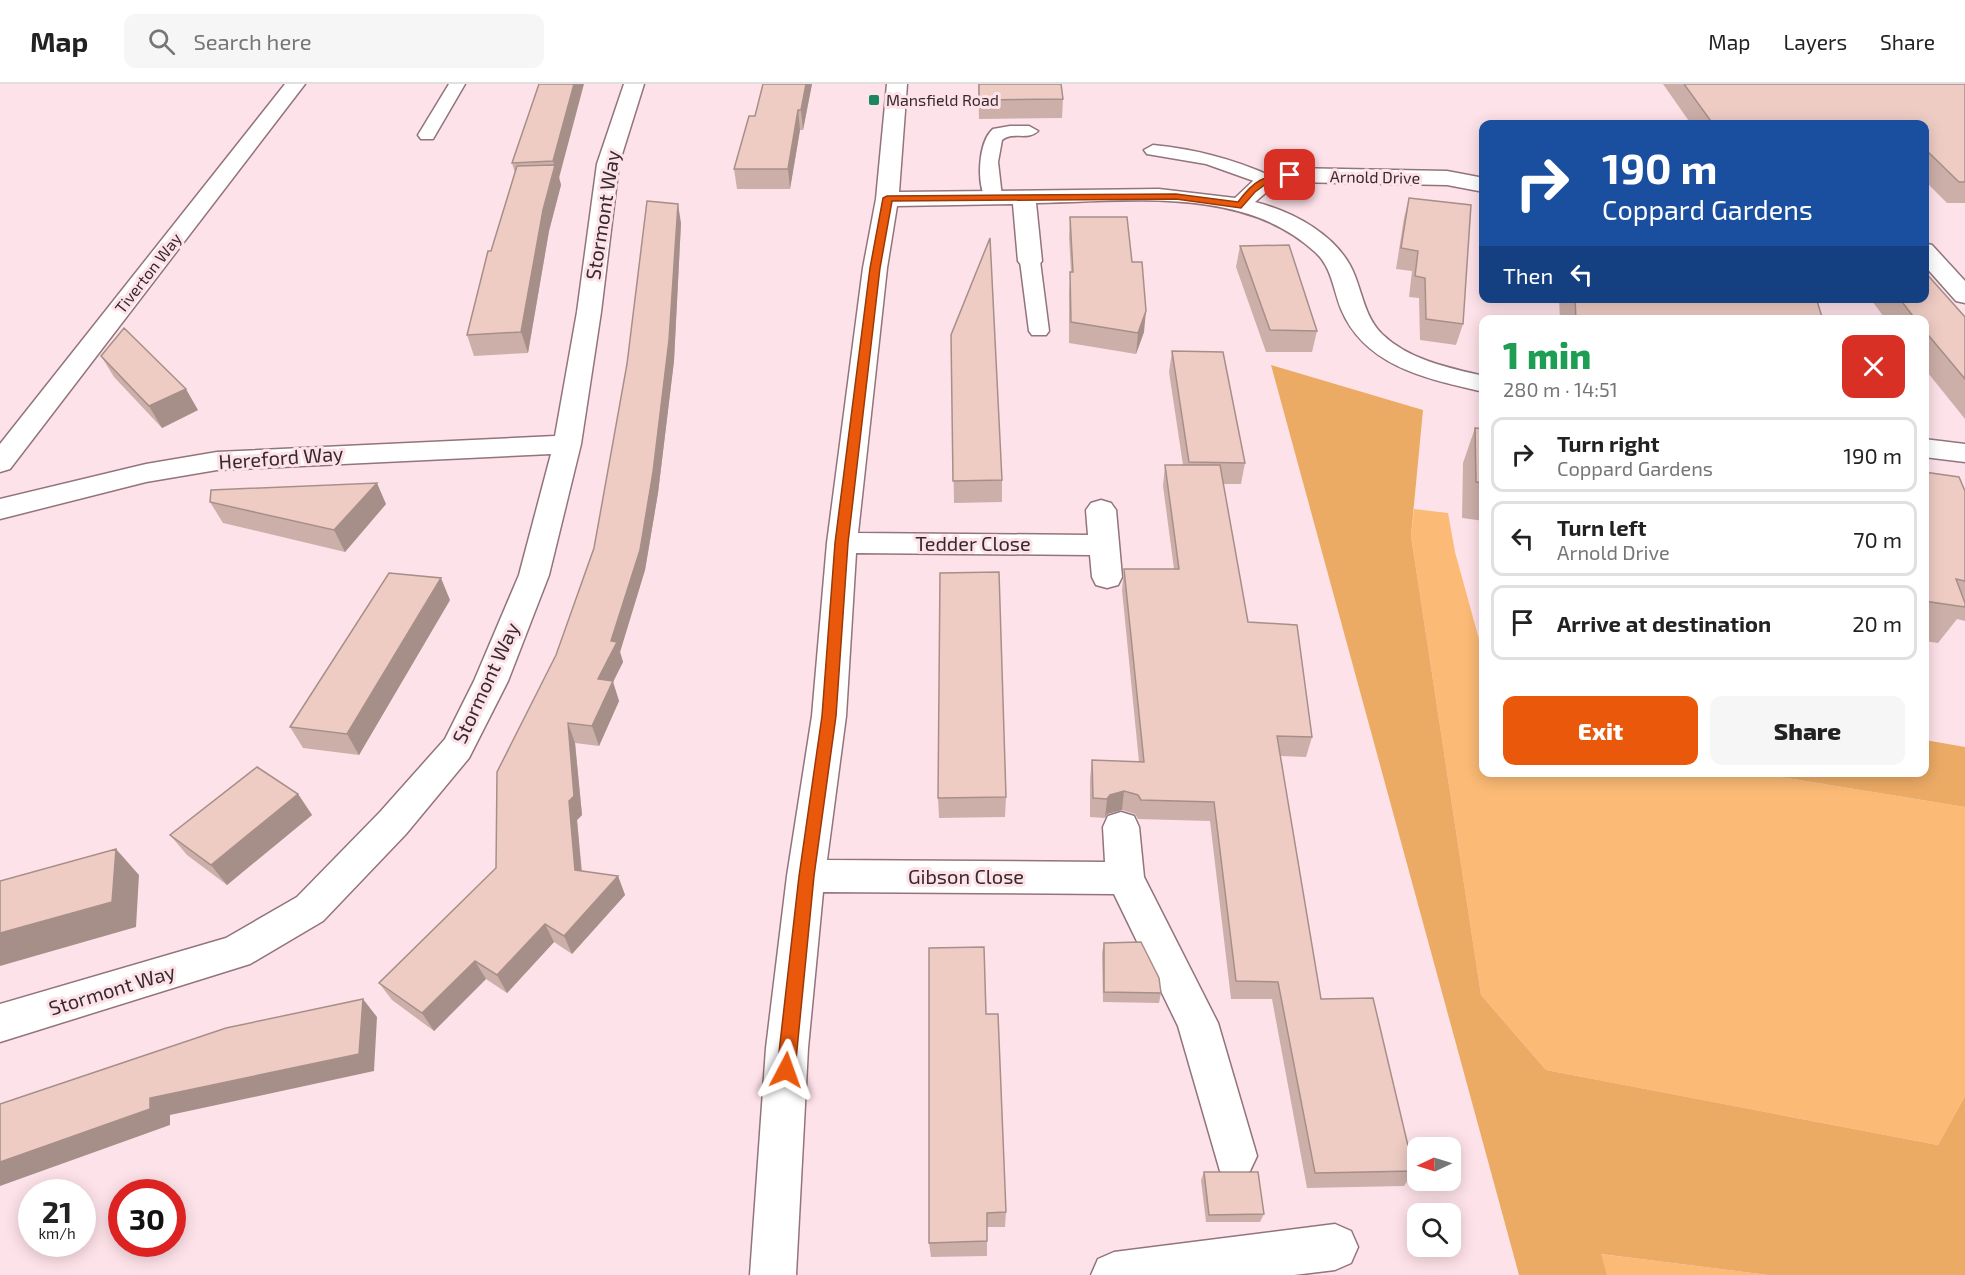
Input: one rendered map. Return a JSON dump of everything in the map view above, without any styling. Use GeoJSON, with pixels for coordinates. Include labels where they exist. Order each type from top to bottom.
{"type":"FeatureCollection","features":[{"type":"Feature","properties":{"kind":"street","name":"Tiverton Way"},"geometry":{"type":"LineString","coordinates":[[0,463],[295,84]]}},
{"type":"Feature","properties":{"kind":"street","name":"Stormont Way"},"geometry":{"type":"LineString","coordinates":[[0,1023],[236,952],[310,909],[393,823],[457,748],[491,681],[534,575],[567,444],[590,312],[608,164],[634,84]]}},
{"type":"Feature","properties":{"kind":"street"},"geometry":{"type":"LineString","coordinates":[[773,1275],[788,1048],[806,876],[829,716],[842,543],[875,268],[887,198],[897,84]]}},
{"type":"Feature","properties":{"kind":"street","name":"Arnold Drive"},"geometry":{"type":"LineString","coordinates":[[1266,180],[1290,175],[1448,178],[1479,184]]}},
{"type":"Feature","properties":{"kind":"street"},"geometry":{"type":"LineString","coordinates":[[1241,205],[1251,190],[1266,180]]}},
{"type":"Feature","properties":{"kind":"street"},"geometry":{"type":"LineString","coordinates":[[887,198],[1176,196],[1241,205],[1295,227],[1333,256],[1344,273],[1353,308],[1362,328],[1379,344],[1401,358],[1437,373],[1479,383]]}},
{"type":"Feature","properties":{"kind":"street"},"geometry":{"type":"LineString","coordinates":[[1024,197],[1030,261]]}},
{"type":"Feature","properties":{"kind":"street"},"geometry":{"type":"LineString","coordinates":[[1929,256],[1965,296]]}},
{"type":"Feature","properties":{"kind":"street","name":"Hereford Way"},"geometry":{"type":"LineString","coordinates":[[0,509],[146,473],[217,461],[567,444]]}},
{"type":"Feature","properties":{"kind":"street"},"geometry":{"type":"LineString","coordinates":[[1929,449],[1965,453]]}},
{"type":"Feature","properties":{"kind":"street"},"geometry":{"type":"LineString","coordinates":[[1101,510],[1107,577]]}},
{"type":"Feature","properties":{"kind":"street","name":"Tedder Close"},"geometry":{"type":"LineString","coordinates":[[842,543],[1104,545]]}},
{"type":"Feature","properties":{"kind":"street"},"geometry":{"type":"LineString","coordinates":[[1121,827],[1125,878],[1198,1023],[1235,1156]]}},
{"type":"Feature","properties":{"kind":"street","name":"Gibson Close"},"geometry":{"type":"LineString","coordinates":[[806,876],[1125,878]]}},
{"type":"Feature","properties":{"kind":"street"},"geometry":{"type":"LineString","coordinates":[[1114,1275],[1212,1269],[1335,1247]]}},
{"type":"Feature","properties":{"kind":"lane"},"geometry":{"type":"LineString","coordinates":[[427,135],[458,84]]}},
{"type":"Feature","properties":{"kind":"lane"},"geometry":{"type":"LineString","coordinates":[[993,197],[990,153],[992,138],[1000,132],[1029,132]]}},
{"type":"Feature","properties":{"kind":"lane"},"geometry":{"type":"LineString","coordinates":[[1153,150],[1196,154],[1232,164],[1266,180]]}},
{"type":"Feature","properties":{"kind":"lane"},"geometry":{"type":"LineString","coordinates":[[1030,261],[1039,331]]}},
{"type":"Feature","properties":{"kind":"shaded area"},"geometry":{"type":"Polygon","coordinates":[[[1271,365],[1423,410],[1411,536],[1481,995],[1546,1070],[1938,1145],[1965,1096],[1965,1275],[1768,1275],[1601,1254],[1607,1275],[1519,1275],[1271,365]]]}},
{"type":"Feature","properties":{"kind":"shaded area"},"geometry":{"type":"Polygon","coordinates":[[[1414,509],[1448,513],[1455,552],[1479,639],[1479,777],[1781,777],[1965,807],[1965,1096],[1938,1145],[1546,1070],[1481,995],[1411,536],[1414,509]]]}},
{"type":"Feature","properties":{"kind":"shaded area"},"geometry":{"type":"Polygon","coordinates":[[[1929,741],[1965,747],[1965,807],[1781,777],[1929,777],[1929,741]]]}},
{"type":"Feature","properties":{"kind":"shaded area"},"geometry":{"type":"Polygon","coordinates":[[[1600,1254],[1768,1275],[1607,1275],[1600,1254]]]}},
{"type":"Feature","properties":{"kind":"building"},"geometry":{"type":"Polygon","coordinates":[[[539,84],[574,84],[553,161],[512,163],[539,84]]]}},
{"type":"Feature","properties":{"kind":"building"},"geometry":{"type":"Polygon","coordinates":[[[763,84],[806,84],[801,110],[798,110],[788,169],[734,169],[749,116],[755,116],[763,84]]]}},
{"type":"Feature","properties":{"kind":"building"},"geometry":{"type":"Polygon","coordinates":[[[979,84],[1061,84],[1063,99],[979,100],[979,84]]]}},
{"type":"Feature","properties":{"kind":"building"},"geometry":{"type":"Polygon","coordinates":[[[1684,84],[1965,84],[1965,182],[1959,182],[1929,153],[1929,120],[1710,120],[1684,84]]]}},
{"type":"Feature","properties":{"kind":"building"},"geometry":{"type":"Polygon","coordinates":[[[555,165],[543,210],[521,332],[467,335],[488,251],[491,251],[517,166],[555,165]]]}},
{"type":"Feature","properties":{"kind":"building"},"geometry":{"type":"Polygon","coordinates":[[[1409,198],[1471,205],[1463,324],[1426,319],[1425,278],[1415,276],[1418,251],[1401,248],[1409,198]]]}},
{"type":"Feature","properties":{"kind":"building"},"geometry":{"type":"Polygon","coordinates":[[[647,201],[678,204],[669,340],[653,472],[640,550],[611,641],[617,642],[598,679],[613,681],[592,726],[568,723],[574,796],[569,801],[575,870],[618,876],[564,936],[545,924],[497,975],[475,961],[422,1013],[379,983],[496,868],[497,772],[556,655],[594,548],[627,364],[647,201]]]}},
{"type":"Feature","properties":{"kind":"building"},"geometry":{"type":"Polygon","coordinates":[[[1070,217],[1127,217],[1132,262],[1142,262],[1146,311],[1138,333],[1071,322],[1070,272],[1073,272],[1070,217]]]}},
{"type":"Feature","properties":{"kind":"building"},"geometry":{"type":"Polygon","coordinates":[[[990,238],[1002,480],[953,481],[951,335],[990,238]]]}},
{"type":"Feature","properties":{"kind":"building"},"geometry":{"type":"Polygon","coordinates":[[[1289,245],[1317,331],[1270,330],[1240,246],[1289,245]]]}},
{"type":"Feature","properties":{"kind":"building"},"geometry":{"type":"Polygon","coordinates":[[[1929,277],[1965,317],[1965,379],[1929,336],[1929,315],[1912,315],[1903,303],[1929,303],[1929,277]]]}},
{"type":"Feature","properties":{"kind":"building"},"geometry":{"type":"Polygon","coordinates":[[[1575,303],[1818,303],[1821,315],[1576,315],[1575,303]]]}},
{"type":"Feature","properties":{"kind":"building"},"geometry":{"type":"Polygon","coordinates":[[[124,328],[186,389],[149,406],[101,356],[124,328]]]}},
{"type":"Feature","properties":{"kind":"building"},"geometry":{"type":"Polygon","coordinates":[[[1172,351],[1223,352],[1245,463],[1189,462],[1172,351]]]}},
{"type":"Feature","properties":{"kind":"building"},"geometry":{"type":"Polygon","coordinates":[[[1475,428],[1479,428],[1479,482],[1476,482],[1475,428]]]}},
{"type":"Feature","properties":{"kind":"building"},"geometry":{"type":"Polygon","coordinates":[[[1165,465],[1220,465],[1248,622],[1297,625],[1312,737],[1277,736],[1321,999],[1373,998],[1407,1141],[1407,1171],[1315,1173],[1278,982],[1236,981],[1214,802],[1141,800],[1138,795],[1124,791],[1110,795],[1107,799],[1093,798],[1092,760],[1144,762],[1124,569],[1179,569],[1165,465]]]}},
{"type":"Feature","properties":{"kind":"building"},"geometry":{"type":"Polygon","coordinates":[[[1929,473],[1959,477],[1965,491],[1965,581],[1956,579],[1965,607],[1929,602],[1929,473]]]}},
{"type":"Feature","properties":{"kind":"building"},"geometry":{"type":"Polygon","coordinates":[[[377,483],[334,530],[210,502],[211,490],[377,483]]]}},
{"type":"Feature","properties":{"kind":"building"},"geometry":{"type":"Polygon","coordinates":[[[999,572],[1006,797],[938,798],[940,573],[999,572]]]}},
{"type":"Feature","properties":{"kind":"building"},"geometry":{"type":"Polygon","coordinates":[[[389,573],[441,578],[347,734],[290,727],[389,573]]]}},
{"type":"Feature","properties":{"kind":"building"},"geometry":{"type":"Polygon","coordinates":[[[257,767],[298,794],[211,865],[170,835],[257,767]]]}},
{"type":"Feature","properties":{"kind":"building"},"geometry":{"type":"Polygon","coordinates":[[[116,849],[112,902],[0,933],[0,881],[116,849]]]}},
{"type":"Feature","properties":{"kind":"building"},"geometry":{"type":"Polygon","coordinates":[[[1141,942],[1159,978],[1161,993],[1104,992],[1104,943],[1141,942]]]}},
{"type":"Feature","properties":{"kind":"building"},"geometry":{"type":"Polygon","coordinates":[[[984,947],[986,1014],[998,1014],[1006,1212],[987,1213],[987,1241],[929,1243],[929,948],[984,947]]]}},
{"type":"Feature","properties":{"kind":"building"},"geometry":{"type":"Polygon","coordinates":[[[363,999],[359,1054],[150,1098],[150,1109],[0,1162],[0,1104],[226,1028],[363,999]]]}},
{"type":"Feature","properties":{"kind":"building"},"geometry":{"type":"Polygon","coordinates":[[[1204,1172],[1258,1172],[1264,1214],[1209,1215],[1204,1172]]]}},
{"type":"Feature","properties":{"kind":"place","name":"Mansfield Road"},"geometry":{"type":"Point","coordinates":[874,100]}},
{"type":"Feature","properties":{"kind":"route"},"geometry":{"type":"LineString","coordinates":[[786,1070],[806,876],[829,716],[842,543],[853,467],[875,268],[887,198],[1176,196],[1220,200],[1241,205],[1251,190],[1268,178],[1290,175]]}}]}
